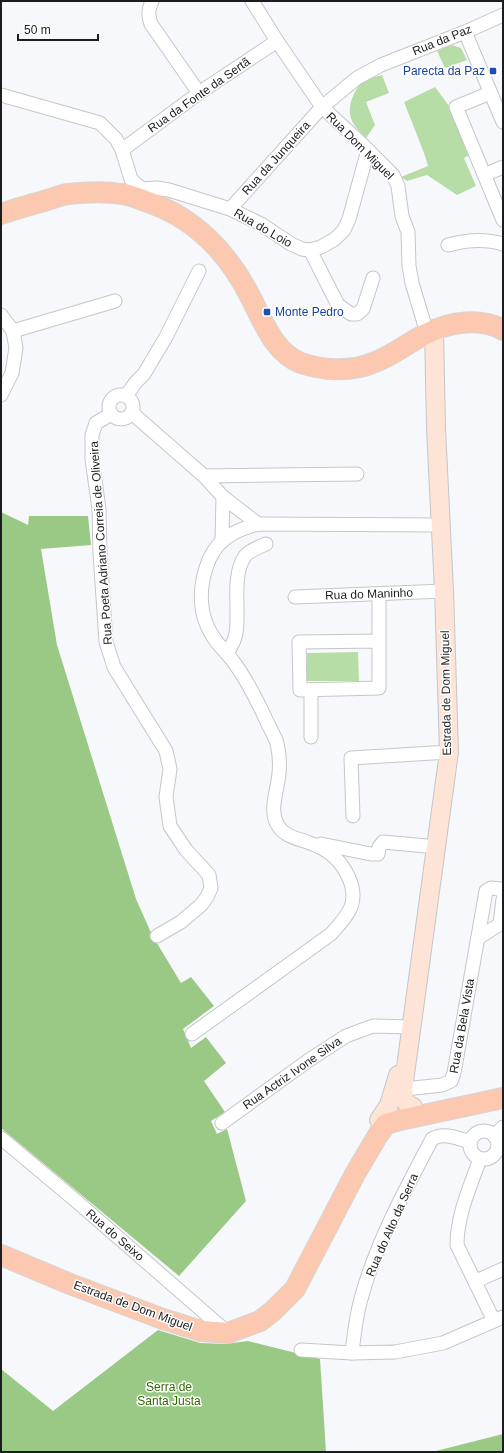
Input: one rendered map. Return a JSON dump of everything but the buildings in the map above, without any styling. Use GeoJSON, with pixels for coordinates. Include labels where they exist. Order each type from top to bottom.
{"type":"FeatureCollection","features":[{"type":"Feature","properties":{"kind":"main road"},"geometry":{"type":"LineString","coordinates":[[1,214],[66,195],[106,192],[142,194],[183,218],[214,244],[233,266],[270,336],[277,345],[294,360],[312,366],[327,369],[345,369],[374,363],[431,331],[458,323],[475,322],[498,327],[503,330]]}},
{"type":"Feature","properties":{"kind":"main road","name":"Estrada de Dom Miguel"},"geometry":{"type":"LineString","coordinates":[[354,1174],[367,1138],[379,1120],[389,1113],[503,1086]]}},
{"type":"Feature","properties":{"kind":"main road","name":"Estrada de Dom Miguel"},"geometry":{"type":"LineString","coordinates":[[1,1255],[70,1284],[163,1318],[201,1331],[228,1333],[260,1321],[273,1311],[295,1289],[354,1174],[386,1124],[503,1098]]}},
{"type":"Feature","properties":{"kind":"street"},"geometry":{"type":"LineString","coordinates":[[152,1],[148,14],[151,24],[199,93]]}},
{"type":"Feature","properties":{"kind":"street","name":"Rua Dom Miguel"},"geometry":{"type":"LineString","coordinates":[[252,1],[322,107],[393,175],[398,186],[402,216],[408,232],[409,266],[412,283],[431,331]]}},
{"type":"Feature","properties":{"kind":"street","name":"Rua da Paz"},"geometry":{"type":"LineString","coordinates":[[322,107],[357,78],[380,64],[465,32],[503,15]]}},
{"type":"Feature","properties":{"kind":"street"},"geometry":{"type":"LineString","coordinates":[[465,32],[503,122]]}},
{"type":"Feature","properties":{"kind":"street","name":"Rua da Fonte da Sertã"},"geometry":{"type":"LineString","coordinates":[[122,150],[199,93],[277,41]]}},
{"type":"Feature","properties":{"kind":"street"},"geometry":{"type":"LineString","coordinates":[[490,93],[456,107],[503,220]]}},
{"type":"Feature","properties":{"kind":"street"},"geometry":{"type":"LineString","coordinates":[[1,95],[100,123],[116,139],[122,150],[131,179],[137,185],[142,194]]}},
{"type":"Feature","properties":{"kind":"street","name":"Rua da Junqueira"},"geometry":{"type":"LineString","coordinates":[[230,209],[322,107]]}},
{"type":"Feature","properties":{"kind":"street"},"geometry":{"type":"LineString","coordinates":[[368,150],[349,219],[344,230],[335,239],[321,247],[310,250],[338,305],[351,314],[357,314],[362,309],[373,278]]}},
{"type":"Feature","properties":{"kind":"street"},"geometry":{"type":"LineString","coordinates":[[484,176],[503,167]]}},
{"type":"Feature","properties":{"kind":"street","name":"Rua do Loio"},"geometry":{"type":"LineString","coordinates":[[142,194],[156,188],[169,190],[230,209],[261,224],[291,244],[302,249],[310,250]]}},
{"type":"Feature","properties":{"kind":"street"},"geometry":{"type":"LineString","coordinates":[[448,245],[476,240],[503,244]]}},
{"type":"Feature","properties":{"kind":"street"},"geometry":{"type":"LineString","coordinates":[[126,396],[144,374],[166,337],[199,271]]}},
{"type":"Feature","properties":{"kind":"street"},"geometry":{"type":"LineString","coordinates":[[13,331],[115,301]]}},
{"type":"Feature","properties":{"kind":"street"},"geometry":{"type":"LineString","coordinates":[[1,315],[13,331],[16,348],[12,373],[1,395]]}},
{"type":"Feature","properties":{"kind":"street","name":"Estrada de Dom Miguel"},"geometry":{"type":"LineString","coordinates":[[379,1120],[399,1090],[400,1068],[408,1054],[413,1027],[449,752],[444,591],[431,331]]}},
{"type":"Feature","properties":{"kind":"street"},"geometry":{"type":"LineString","coordinates":[[118,396],[126,396],[132,402],[132,413],[122,419],[118,419],[111,414],[109,407],[112,400],[118,396]]}},
{"type":"Feature","properties":{"kind":"street"},"geometry":{"type":"LineString","coordinates":[[132,413],[204,476],[223,497],[258,524]]}},
{"type":"Feature","properties":{"kind":"street","name":"Rua Poeta Adriano Correia de Oliveira"},"geometry":{"type":"LineString","coordinates":[[111,414],[96,423],[92,435],[92,459],[99,509],[100,553],[106,642],[114,667],[166,751],[170,769],[166,797],[170,826],[186,850],[209,875],[211,888],[208,897],[201,905],[181,922],[157,936]]}},
{"type":"Feature","properties":{"kind":"street"},"geometry":{"type":"LineString","coordinates":[[204,476],[357,474]]}},
{"type":"Feature","properties":{"kind":"street"},"geometry":{"type":"LineString","coordinates":[[222,540],[223,497]]}},
{"type":"Feature","properties":{"kind":"street"},"geometry":{"type":"LineString","coordinates":[[437,847],[383,842],[379,846],[378,854],[371,854],[324,844],[312,843],[289,837],[277,824],[274,815],[280,772],[277,742],[256,697],[233,661],[211,635],[201,609],[201,582],[209,557],[222,540],[242,529],[258,524],[441,525]]}},
{"type":"Feature","properties":{"kind":"street"},"geometry":{"type":"LineString","coordinates":[[226,653],[236,634],[240,566],[245,556],[253,549],[266,544]]}},
{"type":"Feature","properties":{"kind":"street","name":"Rua do Maninho"},"geometry":{"type":"LineString","coordinates":[[295,597],[444,591]]}},
{"type":"Feature","properties":{"kind":"street"},"geometry":{"type":"LineString","coordinates":[[379,594],[379,641],[379,688],[300,690],[299,642],[379,641]]}},
{"type":"Feature","properties":{"kind":"street"},"geometry":{"type":"LineString","coordinates":[[311,690],[311,738]]}},
{"type":"Feature","properties":{"kind":"street"},"geometry":{"type":"LineString","coordinates":[[353,816],[351,758],[449,752]]}},
{"type":"Feature","properties":{"kind":"street"},"geometry":{"type":"LineString","coordinates":[[192,1034],[331,934],[349,914],[353,895],[352,884],[341,863],[332,854],[312,843]]}},
{"type":"Feature","properties":{"kind":"street","name":"Rua da Bela Vista"},"geometry":{"type":"LineString","coordinates":[[399,1090],[442,1085],[451,1081],[454,1073],[486,892],[491,888],[500,889],[503,893]]}},
{"type":"Feature","properties":{"kind":"street"},"geometry":{"type":"LineString","coordinates":[[478,938],[500,924],[503,899]]}},
{"type":"Feature","properties":{"kind":"street","name":"Rua Actriz Ivone Silva"},"geometry":{"type":"LineString","coordinates":[[222,1123],[309,1060],[346,1036],[373,1026],[413,1027]]}},
{"type":"Feature","properties":{"kind":"street"},"geometry":{"type":"LineString","coordinates":[[399,1090],[407,1105],[413,1107]]}},
{"type":"Feature","properties":{"kind":"street"},"geometry":{"type":"LineString","coordinates":[[478,1132],[499,1132],[497,1140],[500,1150],[492,1157],[484,1160],[480,1159],[470,1150],[470,1142],[478,1132]]}},
{"type":"Feature","properties":{"kind":"street","name":"Rua do Alto da Serra"},"geometry":{"type":"LineString","coordinates":[[352,1353],[361,1299],[373,1264],[395,1211],[432,1139],[438,1135],[446,1135],[470,1142]]}},
{"type":"Feature","properties":{"kind":"street","name":"Rua do Seixo"},"geometry":{"type":"LineString","coordinates":[[1,1138],[228,1333]]}},
{"type":"Feature","properties":{"kind":"street"},"geometry":{"type":"LineString","coordinates":[[301,1350],[352,1353],[395,1352],[443,1343],[499,1319],[457,1246],[457,1232],[462,1208],[480,1159]]}},
{"type":"Feature","properties":{"kind":"street"},"geometry":{"type":"LineString","coordinates":[[476,1281],[503,1269]]}},
{"type":"Feature","properties":{"kind":"green space"},"geometry":{"type":"Polygon","coordinates":[[[452,45],[461,48],[467,60],[445,68],[437,51],[452,45]]]}},
{"type":"Feature","properties":{"kind":"green space"},"geometry":{"type":"Polygon","coordinates":[[[382,75],[389,93],[366,102],[375,125],[366,138],[353,123],[350,113],[351,101],[356,90],[363,82],[382,75]]]}},
{"type":"Feature","properties":{"kind":"green space"},"geometry":{"type":"Polygon","coordinates":[[[435,87],[452,110],[471,154],[464,158],[476,186],[457,195],[427,175],[407,181],[401,177],[428,166],[404,102],[435,87]]]}},
{"type":"Feature","properties":{"kind":"green space"},"geometry":{"type":"Polygon","coordinates":[[[1,512],[28,525],[29,516],[88,516],[91,545],[41,549],[57,645],[136,899],[152,935],[181,983],[191,977],[214,1006],[183,1029],[191,1048],[206,1037],[226,1063],[204,1081],[225,1112],[211,1121],[217,1134],[227,1129],[246,1201],[179,1276],[1,1128],[1,512]]]}},
{"type":"Feature","properties":{"kind":"green space"},"geometry":{"type":"Polygon","coordinates":[[[358,652],[359,681],[307,681],[307,653],[358,652]]]}},
{"type":"Feature","properties":{"kind":"green space","name":"Serra de Santa Justa"},"geometry":{"type":"Polygon","coordinates":[[[158,1330],[200,1343],[225,1344],[248,1341],[320,1359],[326,1452],[1,1452],[1,1369],[53,1411],[158,1330]]]}},
{"type":"Feature","properties":{"kind":"green space"},"geometry":{"type":"Polygon","coordinates":[[[503,1434],[503,1452],[432,1452],[503,1434]]]}},
{"type":"Feature","properties":{"kind":"place","name":"Parecta da Paz"},"geometry":{"type":"Point","coordinates":[493,71]}},
{"type":"Feature","properties":{"kind":"place","name":"Monte Pedro"},"geometry":{"type":"Point","coordinates":[267,312]}}]}
